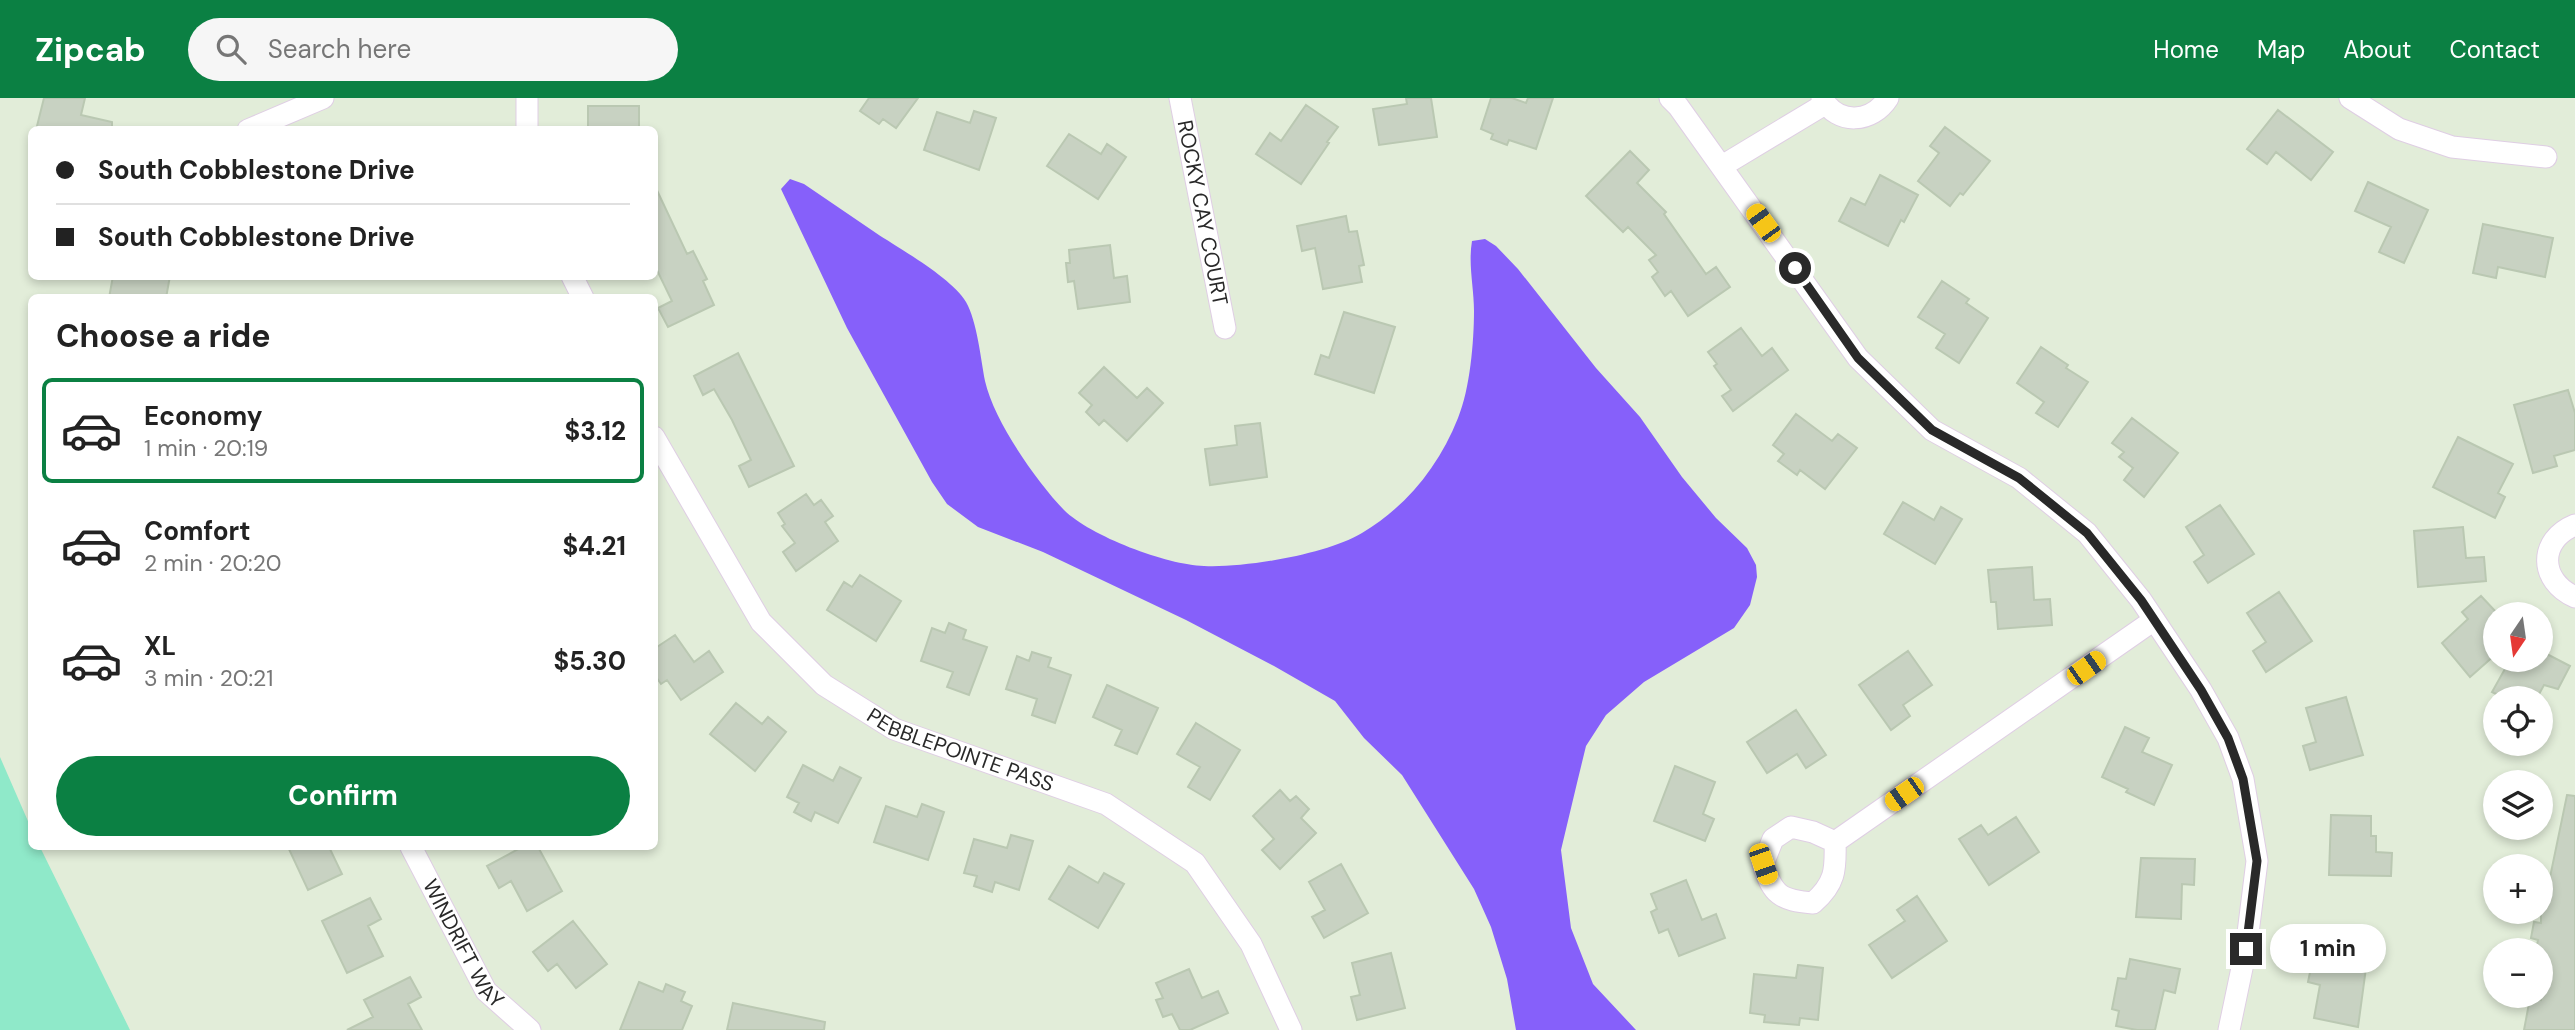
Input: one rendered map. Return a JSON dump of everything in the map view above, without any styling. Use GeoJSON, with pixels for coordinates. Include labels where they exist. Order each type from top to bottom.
{"type":"FeatureCollection","features":[{"type":"Feature","properties":{"kind":"street"},"geometry":{"type":"LineString","coordinates":[[257,126],[323,98]]}},
{"type":"Feature","properties":{"kind":"street"},"geometry":{"type":"LineString","coordinates":[[527,98],[527,126]]}},
{"type":"Feature","properties":{"kind":"street","name":"ROCKY CAY COURT"},"geometry":{"type":"LineString","coordinates":[[1180,98],[1225,328]]}},
{"type":"Feature","properties":{"kind":"street"},"geometry":{"type":"LineString","coordinates":[[1670,98],[1722,166],[1858,358],[1932,430],[2019,478],[2087,533],[2154,620],[2208,702],[2228,738],[2243,779],[2257,861],[2246,949],[2229,1030]]}},
{"type":"Feature","properties":{"kind":"street"},"geometry":{"type":"LineString","coordinates":[[1722,166],[1824,101],[1835,113],[1858,118],[1870,116],[1880,109],[1888,98]]}},
{"type":"Feature","properties":{"kind":"street"},"geometry":{"type":"LineString","coordinates":[[2350,98],[2399,129],[2452,147],[2546,157]]}},
{"type":"Feature","properties":{"kind":"street","name":"PEBBLEPOINTE PASS"},"geometry":{"type":"LineString","coordinates":[[658,444],[761,622],[824,685],[894,729],[1106,804],[1195,863],[1251,944],[1291,1030]]}},
{"type":"Feature","properties":{"kind":"street"},"geometry":{"type":"LineString","coordinates":[[2575,525],[2557,537],[2550,547],[2547,559],[2554,583],[2575,597]]}},
{"type":"Feature","properties":{"kind":"street"},"geometry":{"type":"LineString","coordinates":[[1835,842],[2154,620]]}},
{"type":"Feature","properties":{"kind":"street","name":"WINDRIFT WAY"},"geometry":{"type":"LineString","coordinates":[[413,850],[486,991],[530,1030]]}},
{"type":"Feature","properties":{"kind":"green space"},"geometry":{"type":"Polygon","coordinates":[[[0,757],[28,821],[28,850],[41,850],[130,1030],[0,1030],[0,757]]]}},
{"type":"Feature","properties":{"kind":"shaded area"},"geometry":{"type":"Polygon","coordinates":[[[790,179],[804,184],[925,264],[959,293],[973,319],[985,381],[997,414],[1029,467],[1064,510],[1092,530],[1150,555],[1204,566],[1241,565],[1286,558],[1347,541],[1378,522],[1420,483],[1450,436],[1466,393],[1474,323],[1472,241],[1485,239],[1496,246],[1640,417],[1682,477],[1716,518],[1747,548],[1756,565],[1757,577],[1750,605],[1734,628],[1644,682],[1606,715],[1586,746],[1561,850],[1571,928],[1593,984],[1636,1030],[1516,1030],[1507,979],[1491,927],[1474,889],[1402,775],[1364,738],[1335,701],[1186,620],[1043,552],[978,527],[947,504],[932,482],[847,328],[781,189],[790,179]]]}},
{"type":"Feature","properties":{"kind":"building"},"geometry":{"type":"Polygon","coordinates":[[[44,98],[85,98],[81,115],[112,122],[112,126],[37,126],[44,98]]]}},
{"type":"Feature","properties":{"kind":"building"},"geometry":{"type":"Polygon","coordinates":[[[869,98],[918,98],[896,128],[883,119],[879,124],[860,111],[869,98]]]}},
{"type":"Feature","properties":{"kind":"building"},"geometry":{"type":"Polygon","coordinates":[[[1406,98],[1431,98],[1437,137],[1379,145],[1373,109],[1407,104],[1406,98]]]}},
{"type":"Feature","properties":{"kind":"building"},"geometry":{"type":"Polygon","coordinates":[[[1491,98],[1512,98],[1526,103],[1528,98],[1553,98],[1536,149],[1509,140],[1507,145],[1491,139],[1493,134],[1481,129],[1491,98]]]}},
{"type":"Feature","properties":{"kind":"building"},"geometry":{"type":"Polygon","coordinates":[[[1306,105],[1338,127],[1301,184],[1256,154],[1270,133],[1281,141],[1306,105]]]}},
{"type":"Feature","properties":{"kind":"building"},"geometry":{"type":"Polygon","coordinates":[[[588,106],[639,106],[639,126],[588,126],[588,106]]]}},
{"type":"Feature","properties":{"kind":"building"},"geometry":{"type":"Polygon","coordinates":[[[2278,110],[2333,152],[2311,180],[2276,152],[2267,164],[2247,149],[2278,110]]]}},
{"type":"Feature","properties":{"kind":"building"},"geometry":{"type":"Polygon","coordinates":[[[974,111],[996,118],[979,170],[924,150],[937,112],[970,123],[974,111]]]}},
{"type":"Feature","properties":{"kind":"building"},"geometry":{"type":"Polygon","coordinates":[[[1945,127],[1990,161],[1963,195],[1960,193],[1950,206],[1918,181],[1939,153],[1930,146],[1945,127]]]}},
{"type":"Feature","properties":{"kind":"building"},"geometry":{"type":"Polygon","coordinates":[[[1069,134],[1101,154],[1107,144],[1126,157],[1098,199],[1047,166],[1069,134]]]}},
{"type":"Feature","properties":{"kind":"building"},"geometry":{"type":"Polygon","coordinates":[[[1630,151],[1649,170],[1637,183],[1666,212],[1664,214],[1706,274],[1716,267],[1730,287],[1688,316],[1671,291],[1665,296],[1652,277],[1658,272],[1649,260],[1656,255],[1628,227],[1623,232],[1586,196],[1630,151]]]}},
{"type":"Feature","properties":{"kind":"building"},"geometry":{"type":"Polygon","coordinates":[[[1880,175],[1918,195],[1888,246],[1839,221],[1851,198],[1865,205],[1880,175]]]}},
{"type":"Feature","properties":{"kind":"building"},"geometry":{"type":"Polygon","coordinates":[[[2368,182],[2428,210],[2404,263],[2379,252],[2391,227],[2355,211],[2368,182]]]}},
{"type":"Feature","properties":{"kind":"building"},"geometry":{"type":"Polygon","coordinates":[[[658,192],[687,254],[693,251],[707,279],[703,281],[714,305],[668,327],[658,308],[672,301],[658,272],[658,192]]]}},
{"type":"Feature","properties":{"kind":"building"},"geometry":{"type":"Polygon","coordinates":[[[1346,216],[1349,232],[1357,231],[1364,265],[1359,266],[1362,282],[1323,289],[1315,248],[1302,251],[1297,226],[1346,216]]]}},
{"type":"Feature","properties":{"kind":"building"},"geometry":{"type":"Polygon","coordinates":[[[2483,224],[2553,238],[2545,277],[2498,267],[2496,278],[2473,273],[2483,224]]]}},
{"type":"Feature","properties":{"kind":"building"},"geometry":{"type":"Polygon","coordinates":[[[1110,245],[1114,278],[1127,276],[1130,302],[1078,309],[1074,281],[1068,282],[1066,263],[1070,263],[1069,250],[1110,245]]]}},
{"type":"Feature","properties":{"kind":"building"},"geometry":{"type":"Polygon","coordinates":[[[112,280],[169,280],[167,294],[110,294],[112,280]]]}},
{"type":"Feature","properties":{"kind":"building"},"geometry":{"type":"Polygon","coordinates":[[[1942,281],[1969,299],[1966,303],[1988,318],[1959,363],[1936,348],[1945,334],[1918,317],[1942,281]]]}},
{"type":"Feature","properties":{"kind":"building"},"geometry":{"type":"Polygon","coordinates":[[[1344,312],[1395,327],[1374,393],[1315,374],[1321,355],[1329,358],[1344,312]]]}},
{"type":"Feature","properties":{"kind":"building"},"geometry":{"type":"Polygon","coordinates":[[[1741,328],[1762,356],[1772,348],[1788,370],[1733,411],[1722,396],[1731,390],[1714,366],[1717,364],[1708,352],[1741,328]]]}},
{"type":"Feature","properties":{"kind":"building"},"geometry":{"type":"Polygon","coordinates":[[[2041,347],[2088,382],[2058,427],[2036,413],[2044,402],[2017,383],[2041,347]]]}},
{"type":"Feature","properties":{"kind":"building"},"geometry":{"type":"Polygon","coordinates":[[[738,353],[794,466],[749,487],[739,466],[751,460],[732,420],[714,389],[703,395],[694,376],[738,353]]]}},
{"type":"Feature","properties":{"kind":"building"},"geometry":{"type":"Polygon","coordinates":[[[1104,367],[1137,398],[1147,388],[1163,403],[1127,441],[1104,420],[1099,425],[1086,412],[1092,405],[1079,393],[1104,367]]]}},
{"type":"Feature","properties":{"kind":"building"},"geometry":{"type":"Polygon","coordinates":[[[2568,390],[2575,413],[2575,450],[2554,456],[2557,466],[2533,473],[2514,405],[2568,390]]]}},
{"type":"Feature","properties":{"kind":"building"},"geometry":{"type":"Polygon","coordinates":[[[1796,414],[1832,441],[1838,434],[1857,448],[1825,489],[1800,470],[1797,475],[1778,461],[1784,454],[1773,445],[1796,414]]]}},
{"type":"Feature","properties":{"kind":"building"},"geometry":{"type":"Polygon","coordinates":[[[2132,418],[2178,453],[2144,497],[2124,480],[2133,468],[2119,457],[2124,452],[2112,443],[2132,418]]]}},
{"type":"Feature","properties":{"kind":"building"},"geometry":{"type":"Polygon","coordinates":[[[1260,423],[1267,477],[1210,485],[1205,449],[1237,445],[1235,426],[1260,423]]]}},
{"type":"Feature","properties":{"kind":"building"},"geometry":{"type":"Polygon","coordinates":[[[2458,437],[2513,464],[2498,493],[2505,497],[2495,518],[2433,487],[2458,437]]]}},
{"type":"Feature","properties":{"kind":"building"},"geometry":{"type":"Polygon","coordinates":[[[806,494],[814,505],[821,500],[833,516],[825,522],[838,541],[796,571],[783,552],[795,543],[782,526],[785,524],[778,513],[806,494]]]}},
{"type":"Feature","properties":{"kind":"building"},"geometry":{"type":"Polygon","coordinates":[[[1903,502],[1934,520],[1941,507],[1962,519],[1935,564],[1884,534],[1903,502]]]}},
{"type":"Feature","properties":{"kind":"building"},"geometry":{"type":"Polygon","coordinates":[[[2220,505],[2254,554],[2208,583],[2194,562],[2204,555],[2186,527],[2220,505]]]}},
{"type":"Feature","properties":{"kind":"building"},"geometry":{"type":"Polygon","coordinates":[[[2463,527],[2466,558],[2484,557],[2486,581],[2418,587],[2414,531],[2463,527]]]}},
{"type":"Feature","properties":{"kind":"building"},"geometry":{"type":"Polygon","coordinates":[[[2032,567],[2034,600],[2050,599],[2052,625],[1998,629],[1996,602],[1991,602],[1988,570],[2032,567]]]}},
{"type":"Feature","properties":{"kind":"building"},"geometry":{"type":"Polygon","coordinates":[[[860,575],[901,601],[876,641],[827,610],[844,582],[852,587],[860,575]]]}},
{"type":"Feature","properties":{"kind":"building"},"geometry":{"type":"Polygon","coordinates":[[[2279,592],[2312,641],[2266,672],[2253,651],[2266,642],[2247,613],[2279,592]]]}},
{"type":"Feature","properties":{"kind":"building"},"geometry":{"type":"Polygon","coordinates":[[[2481,596],[2487,602],[2483,602],[2483,666],[2470,677],[2442,643],[2468,619],[2462,612],[2481,596]]]}},
{"type":"Feature","properties":{"kind":"building"},"geometry":{"type":"Polygon","coordinates":[[[949,623],[966,630],[963,639],[987,647],[969,695],[947,687],[953,672],[921,661],[932,628],[945,633],[949,623]]]}},
{"type":"Feature","properties":{"kind":"building"},"geometry":{"type":"Polygon","coordinates":[[[675,635],[694,662],[709,651],[723,672],[681,700],[667,680],[661,684],[658,680],[658,646],[675,635]]]}},
{"type":"Feature","properties":{"kind":"building"},"geometry":{"type":"Polygon","coordinates":[[[1908,651],[1932,685],[1903,705],[1910,716],[1891,730],[1859,685],[1908,651]]]}},
{"type":"Feature","properties":{"kind":"building"},"geometry":{"type":"Polygon","coordinates":[[[1032,652],[1051,658],[1048,667],[1071,675],[1055,723],[1032,715],[1037,699],[1006,689],[1017,656],[1029,661],[1032,652]]]}},
{"type":"Feature","properties":{"kind":"building"},"geometry":{"type":"Polygon","coordinates":[[[2553,657],[2570,666],[2558,689],[2544,685],[2495,686],[2503,672],[2553,672],[2553,657]]]}},
{"type":"Feature","properties":{"kind":"building"},"geometry":{"type":"Polygon","coordinates":[[[1107,685],[1158,708],[1137,754],[1115,745],[1122,730],[1093,717],[1107,685]]]}},
{"type":"Feature","properties":{"kind":"building"},"geometry":{"type":"Polygon","coordinates":[[[2346,697],[2363,755],[2310,770],[2303,746],[2316,742],[2306,708],[2346,697]]]}},
{"type":"Feature","properties":{"kind":"building"},"geometry":{"type":"Polygon","coordinates":[[[736,703],[762,724],[768,717],[786,732],[755,771],[710,734],[736,703]]]}},
{"type":"Feature","properties":{"kind":"building"},"geometry":{"type":"Polygon","coordinates":[[[1796,710],[1826,755],[1806,768],[1797,754],[1767,773],[1747,742],[1796,710]]]}},
{"type":"Feature","properties":{"kind":"building"},"geometry":{"type":"Polygon","coordinates":[[[1196,723],[1240,750],[1210,800],[1188,787],[1200,767],[1177,754],[1196,723]]]}},
{"type":"Feature","properties":{"kind":"building"},"geometry":{"type":"Polygon","coordinates":[[[2125,727],[2149,738],[2142,752],[2172,765],[2154,805],[2102,777],[2125,727]]]}},
{"type":"Feature","properties":{"kind":"building"},"geometry":{"type":"Polygon","coordinates":[[[803,765],[833,781],[840,767],[861,778],[838,823],[815,812],[811,821],[794,812],[799,803],[787,797],[803,765]]]}},
{"type":"Feature","properties":{"kind":"building"},"geometry":{"type":"Polygon","coordinates":[[[1675,766],[1715,782],[1703,814],[1714,819],[1705,841],[1654,821],[1675,766]]]}},
{"type":"Feature","properties":{"kind":"building"},"geometry":{"type":"Polygon","coordinates":[[[1280,790],[1290,801],[1296,796],[1309,809],[1301,818],[1316,833],[1280,869],[1262,850],[1274,839],[1253,816],[1280,790]]]}},
{"type":"Feature","properties":{"kind":"building"},"geometry":{"type":"Polygon","coordinates":[[[2567,795],[2575,796],[2575,1030],[2524,1030],[2528,1008],[2553,1008],[2553,938],[2531,938],[2534,924],[2553,924],[2553,863],[2567,795]]]}},
{"type":"Feature","properties":{"kind":"building"},"geometry":{"type":"Polygon","coordinates":[[[922,804],[944,812],[928,860],[874,842],[886,806],[917,817],[922,804]]]}},
{"type":"Feature","properties":{"kind":"building"},"geometry":{"type":"Polygon","coordinates":[[[2331,815],[2371,816],[2371,836],[2376,836],[2376,852],[2392,853],[2391,876],[2329,875],[2331,815]]]}},
{"type":"Feature","properties":{"kind":"building"},"geometry":{"type":"Polygon","coordinates":[[[2016,817],[2039,852],[1989,885],[1959,839],[1981,825],[1988,835],[2016,817]]]}},
{"type":"Feature","properties":{"kind":"building"},"geometry":{"type":"Polygon","coordinates":[[[1011,835],[1033,841],[1019,890],[995,882],[992,892],[974,886],[977,876],[964,873],[974,839],[1007,848],[1011,835]]]}},
{"type":"Feature","properties":{"kind":"building"},"geometry":{"type":"Polygon","coordinates":[[[289,850],[330,850],[342,874],[308,890],[289,850]]]}},
{"type":"Feature","properties":{"kind":"building"},"geometry":{"type":"Polygon","coordinates":[[[516,850],[540,850],[562,891],[527,911],[511,881],[499,888],[487,866],[516,850]]]}},
{"type":"Feature","properties":{"kind":"building"},"geometry":{"type":"Polygon","coordinates":[[[2141,858],[2195,859],[2194,885],[2182,884],[2181,919],[2136,917],[2141,858]]]}},
{"type":"Feature","properties":{"kind":"building"},"geometry":{"type":"Polygon","coordinates":[[[1341,864],[1368,913],[1324,938],[1312,917],[1325,910],[1309,882],[1341,864]]]}},
{"type":"Feature","properties":{"kind":"building"},"geometry":{"type":"Polygon","coordinates":[[[1069,866],[1098,883],[1104,873],[1124,884],[1098,928],[1049,899],[1069,866]]]}},
{"type":"Feature","properties":{"kind":"building"},"geometry":{"type":"Polygon","coordinates":[[[1686,880],[1702,920],[1716,914],[1725,938],[1679,956],[1668,929],[1659,933],[1651,912],[1657,909],[1651,894],[1686,880]]]}},
{"type":"Feature","properties":{"kind":"building"},"geometry":{"type":"Polygon","coordinates":[[[1917,896],[1947,941],[1892,978],[1869,945],[1905,921],[1897,910],[1917,896]]]}},
{"type":"Feature","properties":{"kind":"building"},"geometry":{"type":"Polygon","coordinates":[[[370,898],[381,919],[368,926],[383,956],[347,973],[322,921],[370,898]]]}},
{"type":"Feature","properties":{"kind":"building"},"geometry":{"type":"Polygon","coordinates":[[[573,921],[607,964],[576,988],[557,964],[548,971],[533,952],[573,921]]]}},
{"type":"Feature","properties":{"kind":"building"},"geometry":{"type":"Polygon","coordinates":[[[1391,953],[1405,1008],[1357,1020],[1351,997],[1360,995],[1352,963],[1391,953]]]}},
{"type":"Feature","properties":{"kind":"building"},"geometry":{"type":"Polygon","coordinates":[[[2313,958],[2366,968],[2358,1027],[2314,1018],[2320,985],[2308,982],[2313,958]]]}},
{"type":"Feature","properties":{"kind":"building"},"geometry":{"type":"Polygon","coordinates":[[[2130,959],[2180,969],[2175,993],[2164,990],[2155,1030],[2116,1026],[2119,1011],[2112,1009],[2118,978],[2126,979],[2130,959]]]}},
{"type":"Feature","properties":{"kind":"building"},"geometry":{"type":"Polygon","coordinates":[[[1798,965],[1823,968],[1818,1020],[1800,1018],[1799,1025],[1764,1022],[1765,1015],[1750,1013],[1754,974],[1796,978],[1798,965]]]}},
{"type":"Feature","properties":{"kind":"building"},"geometry":{"type":"Polygon","coordinates":[[[1189,969],[1202,998],[1218,991],[1228,1013],[1190,1030],[1180,1030],[1172,1014],[1163,1017],[1156,1000],[1163,998],[1156,983],[1189,969]]]}},
{"type":"Feature","properties":{"kind":"building"},"geometry":{"type":"Polygon","coordinates":[[[410,977],[421,997],[408,1004],[422,1030],[347,1030],[373,1017],[364,1000],[410,977]]]}},
{"type":"Feature","properties":{"kind":"building"},"geometry":{"type":"Polygon","coordinates":[[[639,982],[663,992],[666,984],[685,992],[681,1001],[692,1006],[682,1030],[620,1030],[639,982]]]}},
{"type":"Feature","properties":{"kind":"building"},"geometry":{"type":"Polygon","coordinates":[[[733,1003],[825,1022],[824,1030],[727,1030],[733,1003]]]}},
{"type":"Feature","properties":{"kind":"route"},"geometry":{"type":"LineString","coordinates":[[1795,268],[1858,358],[1932,430],[2019,478],[2087,533],[2141,600],[2201,690],[2228,738],[2243,779],[2257,861],[2246,949]]}}]}
